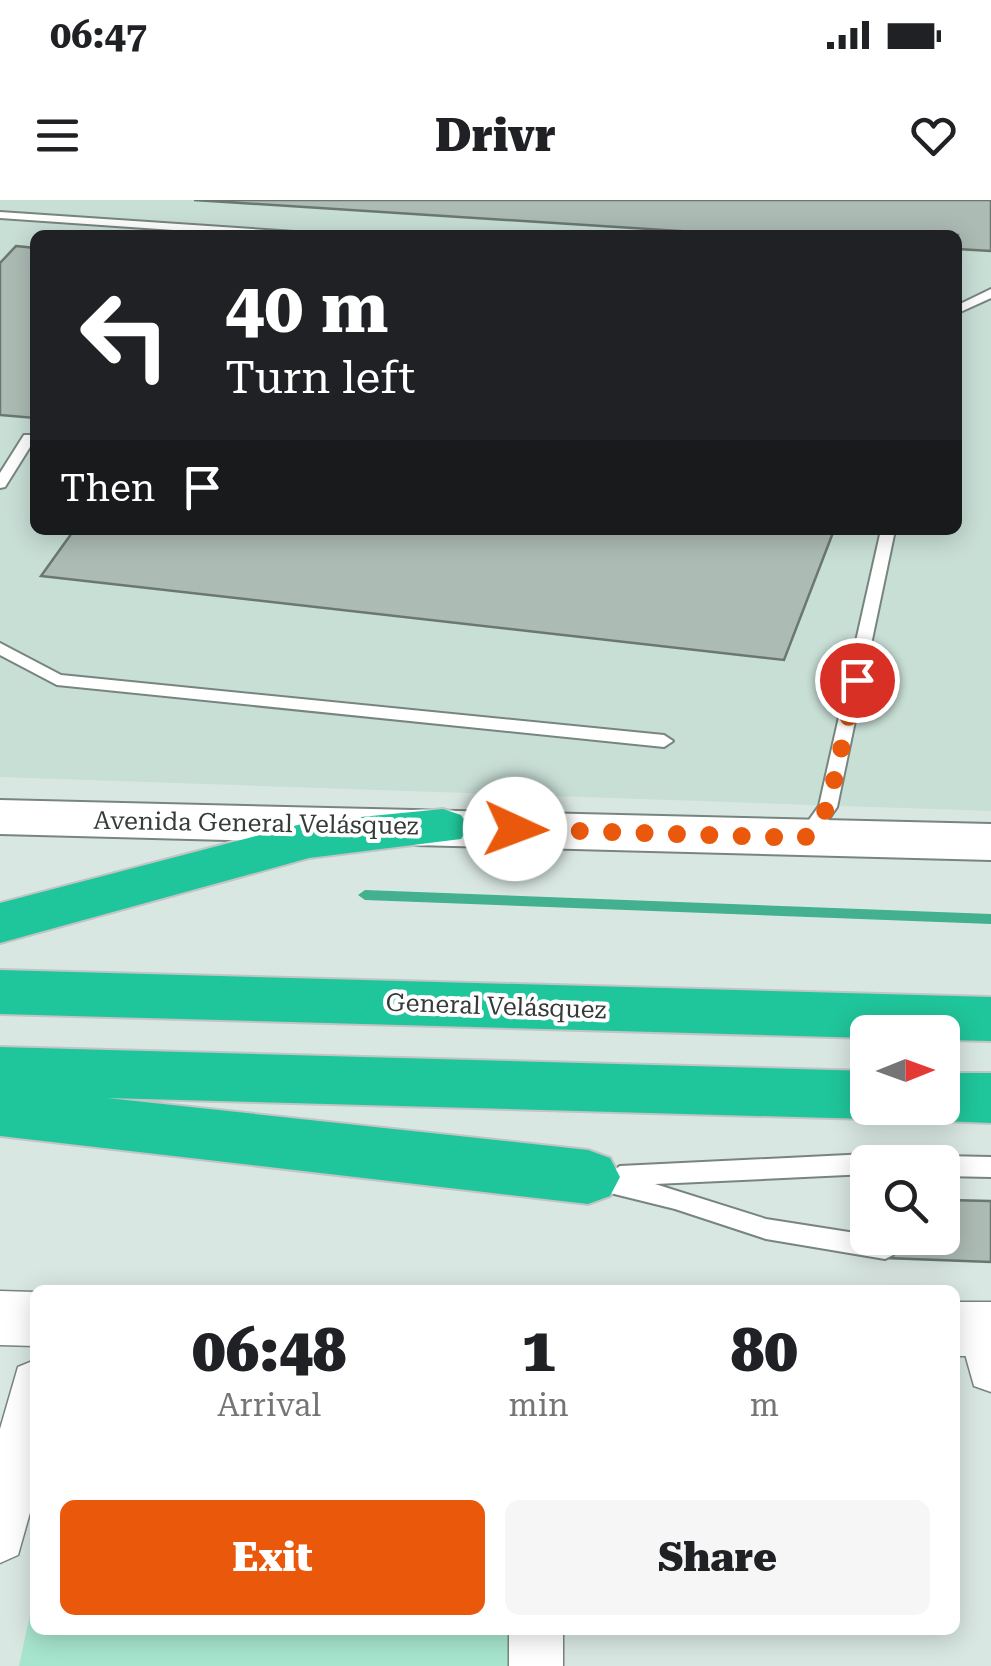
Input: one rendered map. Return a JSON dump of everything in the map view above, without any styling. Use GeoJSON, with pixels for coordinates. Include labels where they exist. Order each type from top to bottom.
{"type":"FeatureCollection","features":[{"type":"Feature","properties":{"kind":"highway"},"geometry":{"type":"LineString","coordinates":[[0,923],[309,840],[442,827]]}},
{"type":"Feature","properties":{"kind":"highway","name":"General Velásquez"},"geometry":{"type":"LineString","coordinates":[[0,992],[991,1019]]}},
{"type":"Feature","properties":{"kind":"highway"},"geometry":{"type":"LineString","coordinates":[[0,1071],[850,1095]]}},
{"type":"Feature","properties":{"kind":"highway"},"geometry":{"type":"LineString","coordinates":[[960,1097],[991,1098]]}},
{"type":"Feature","properties":{"kind":"highway"},"geometry":{"type":"LineString","coordinates":[[0,1111],[588,1177]]}},
{"type":"Feature","properties":{"kind":"main road","name":"Avenida General Velásquez"},"geometry":{"type":"LineString","coordinates":[[0,817],[805,838],[989,836]]}},
{"type":"Feature","properties":{"kind":"street"},"geometry":{"type":"LineString","coordinates":[[0,1318],[30,1319]]}},
{"type":"Feature","properties":{"kind":"street"},"geometry":{"type":"LineString","coordinates":[[0,1536],[30,1405]]}},
{"type":"Feature","properties":{"kind":"street"},"geometry":{"type":"LineString","coordinates":[[536,1635],[536,1666]]}},
{"type":"Feature","properties":{"kind":"lane"},"geometry":{"type":"LineString","coordinates":[[0,215],[220,230]]}},
{"type":"Feature","properties":{"kind":"lane"},"geometry":{"type":"LineString","coordinates":[[962,307],[991,293]]}},
{"type":"Feature","properties":{"kind":"lane"},"geometry":{"type":"LineString","coordinates":[[0,484],[29,438]]}},
{"type":"Feature","properties":{"kind":"lane"},"geometry":{"type":"LineString","coordinates":[[805,838],[828,807],[887,535]]}},
{"type":"Feature","properties":{"kind":"lane"},"geometry":{"type":"LineString","coordinates":[[0,648],[58,680],[664,741]]}},
{"type":"Feature","properties":{"kind":"lane"},"geometry":{"type":"LineString","coordinates":[[588,1177],[850,1165]]}},
{"type":"Feature","properties":{"kind":"lane"},"geometry":{"type":"LineString","coordinates":[[960,1166],[991,1167]]}},
{"type":"Feature","properties":{"kind":"lane"},"geometry":{"type":"LineString","coordinates":[[588,1177],[675,1199],[766,1230],[850,1243]]}},
{"type":"Feature","properties":{"kind":"shaded area"},"geometry":{"type":"Polygon","coordinates":[[[0,200],[991,200],[991,811],[0,777],[0,200]]]}},
{"type":"Feature","properties":{"kind":"green space"},"geometry":{"type":"Polygon","coordinates":[[[30,1614],[30,1635],[511,1635],[511,1666],[19,1666],[30,1614]]]}},
{"type":"Feature","properties":{"kind":"building"},"geometry":{"type":"Polygon","coordinates":[[[194,200],[991,200],[991,251],[962,249],[962,230],[664,230],[194,200]]]}},
{"type":"Feature","properties":{"kind":"building"},"geometry":{"type":"Polygon","coordinates":[[[16,246],[30,247],[30,418],[0,415],[0,263],[16,246]]]}},
{"type":"Feature","properties":{"kind":"building"},"geometry":{"type":"Polygon","coordinates":[[[70,535],[832,535],[784,660],[41,576],[70,535]]]}},
{"type":"Feature","properties":{"kind":"building"},"geometry":{"type":"Polygon","coordinates":[[[960,1200],[991,1201],[991,1262],[886,1255],[960,1255],[960,1200]]]}},
{"type":"Feature","properties":{"kind":"waterway"},"geometry":{"type":"LineString","coordinates":[[365,895],[991,919]]}},
{"type":"Feature","properties":{"kind":"route"},"geometry":{"type":"LineString","coordinates":[[515,829],[805,838],[828,807],[857,680]]}}]}
